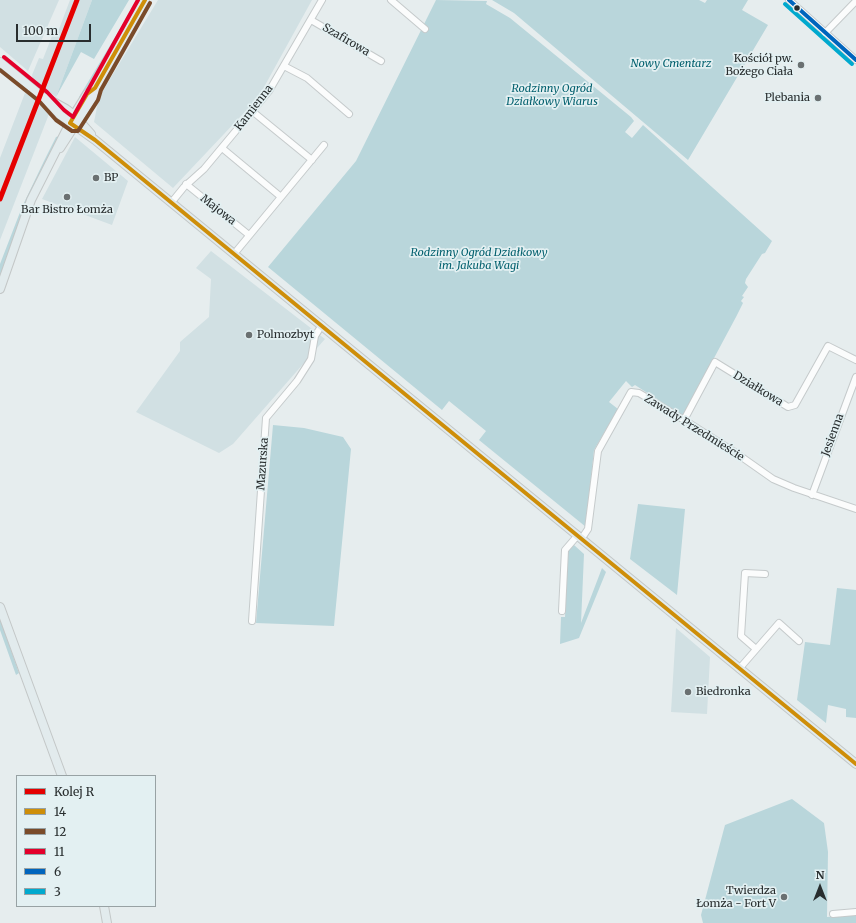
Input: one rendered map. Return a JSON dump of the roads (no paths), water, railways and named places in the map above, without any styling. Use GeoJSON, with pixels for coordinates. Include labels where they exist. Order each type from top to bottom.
{"type":"FeatureCollection","features":[{"type":"Feature","properties":{"kind":"main road"},"geometry":{"type":"LineString","coordinates":[[0,289],[32,200],[75,121],[93,97],[95,88],[145,0]]}},
{"type":"Feature","properties":{"kind":"main road"},"geometry":{"type":"LineString","coordinates":[[0,62],[43,97],[66,109],[75,121],[95,140],[856,764]]}},
{"type":"Feature","properties":{"kind":"main road"},"geometry":{"type":"LineString","coordinates":[[0,607],[62,775]]}},
{"type":"Feature","properties":{"kind":"main road"},"geometry":{"type":"LineString","coordinates":[[104,907],[107,923]]}},
{"type":"Feature","properties":{"kind":"street","name":"Kamienna"},"geometry":{"type":"LineString","coordinates":[[171,203],[186,184],[204,169],[269,91],[322,0]]}},
{"type":"Feature","properties":{"kind":"street"},"geometry":{"type":"LineString","coordinates":[[391,0],[425,29]]}},
{"type":"Feature","properties":{"kind":"street"},"geometry":{"type":"LineString","coordinates":[[789,0],[856,60]]}},
{"type":"Feature","properties":{"kind":"street"},"geometry":{"type":"LineString","coordinates":[[825,33],[856,1]]}},
{"type":"Feature","properties":{"kind":"street","name":"Szafirowa"},"geometry":{"type":"LineString","coordinates":[[310,20],[381,60]]}},
{"type":"Feature","properties":{"kind":"street"},"geometry":{"type":"LineString","coordinates":[[284,66],[307,78],[349,114]]}},
{"type":"Feature","properties":{"kind":"street"},"geometry":{"type":"LineString","coordinates":[[252,111],[312,160]]}},
{"type":"Feature","properties":{"kind":"street"},"geometry":{"type":"LineString","coordinates":[[234,254],[324,145]]}},
{"type":"Feature","properties":{"kind":"street"},"geometry":{"type":"LineString","coordinates":[[222,148],[281,197]]}},
{"type":"Feature","properties":{"kind":"street","name":"Majowa"},"geometry":{"type":"LineString","coordinates":[[186,184],[249,235]]}},
{"type":"Feature","properties":{"kind":"street","name":"Mazurska"},"geometry":{"type":"LineString","coordinates":[[252,621],[266,418],[297,381],[311,359],[313,355],[315,336],[322,325]]}},
{"type":"Feature","properties":{"kind":"street","name":"Działkowa"},"geometry":{"type":"LineString","coordinates":[[684,420],[715,362],[788,407],[795,404],[828,346],[856,360]]}},
{"type":"Feature","properties":{"kind":"street","name":"Jesienna"},"geometry":{"type":"LineString","coordinates":[[812,495],[856,376]]}},
{"type":"Feature","properties":{"kind":"street","name":"Zawady Przedmieście"},"geometry":{"type":"LineString","coordinates":[[580,537],[588,529],[598,451],[628,394],[633,392],[639,393],[684,420],[736,453],[773,479],[812,495],[856,509]]}},
{"type":"Feature","properties":{"kind":"street"},"geometry":{"type":"LineString","coordinates":[[562,611],[565,550],[580,537]]}},
{"type":"Feature","properties":{"kind":"street"},"geometry":{"type":"LineString","coordinates":[[756,649],[741,636],[745,572],[765,574]]}},
{"type":"Feature","properties":{"kind":"street"},"geometry":{"type":"LineString","coordinates":[[739,669],[779,623],[799,641]]}},
{"type":"Feature","properties":{"kind":"street"},"geometry":{"type":"LineString","coordinates":[[833,914],[856,912]]}},
{"type":"Feature","properties":{"kind":"rail line","name":"R"},"geometry":{"type":"LineString","coordinates":[[0,199],[77,0]]}},
{"type":"Feature","properties":{"kind":"place","name":"Kościół pw. Bożego Ciała"},"geometry":{"type":"Point","coordinates":[801,65]}},
{"type":"Feature","properties":{"kind":"place","name":"Plebania"},"geometry":{"type":"Point","coordinates":[818,98]}},
{"type":"Feature","properties":{"kind":"place","name":"BP"},"geometry":{"type":"Point","coordinates":[96,178]}},
{"type":"Feature","properties":{"kind":"place","name":"Bar Bistro Łomża"},"geometry":{"type":"Point","coordinates":[67,197]}},
{"type":"Feature","properties":{"kind":"place","name":"Polmozbyt"},"geometry":{"type":"Point","coordinates":[249,335]}},
{"type":"Feature","properties":{"kind":"place","name":"Biedronka"},"geometry":{"type":"Point","coordinates":[688,692]}},
{"type":"Feature","properties":{"kind":"place","name":"Twierdza Łomża - Fort V"},"geometry":{"type":"Point","coordinates":[784,897]}},
{"type":"Feature","properties":{"kind":"park label","name":"Nowy Cmentarz"},"geometry":{"type":"Point","coordinates":[671,64]}},
{"type":"Feature","properties":{"kind":"park label","name":"Rodzinny Ogród Działkowy Wiarus"},"geometry":{"type":"Point","coordinates":[552,95]}},
{"type":"Feature","properties":{"kind":"park label","name":"Rodzinny Ogród Działkowy im. Jakuba Wagi"},"geometry":{"type":"Point","coordinates":[479,259]}}]}
